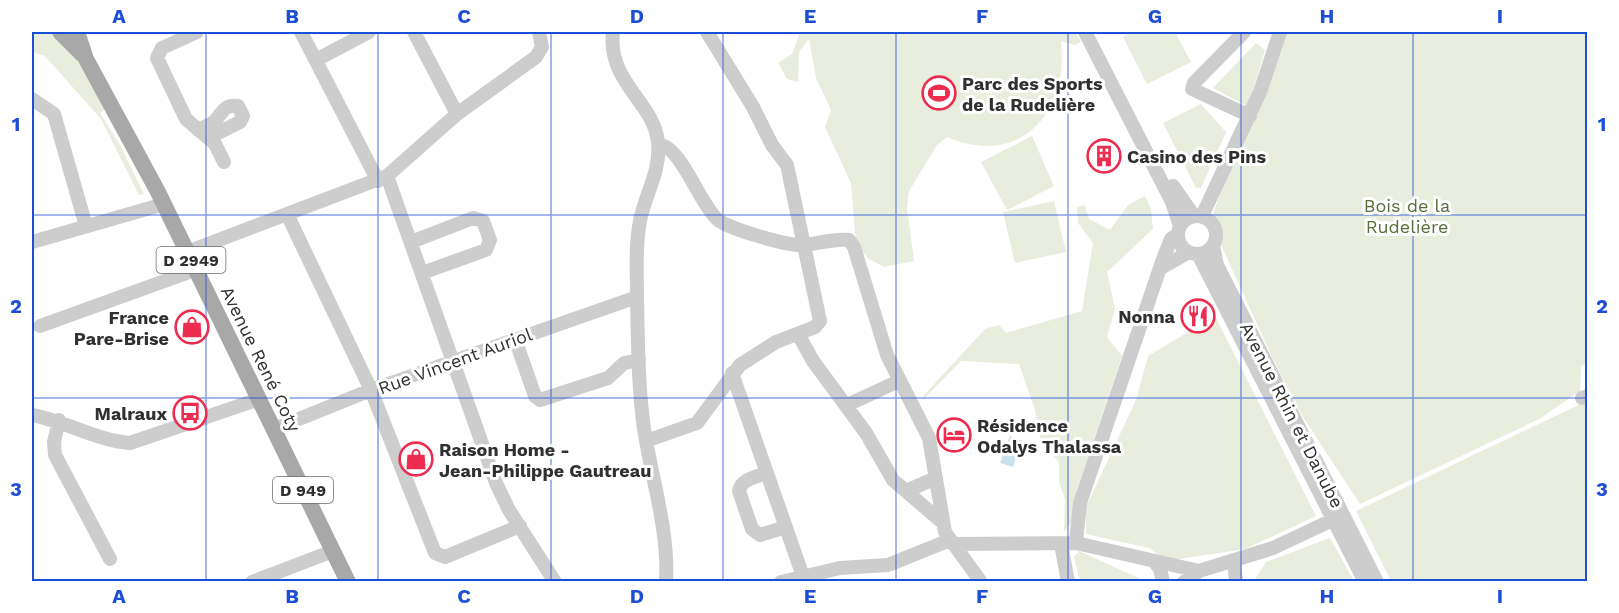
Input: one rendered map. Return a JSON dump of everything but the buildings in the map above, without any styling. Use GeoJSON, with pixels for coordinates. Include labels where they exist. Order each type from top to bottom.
{"type":"FeatureCollection","features":[{"type":"Feature","properties":{"kind":"main road","name":"D 2949"},"geometry":{"type":"LineString","coordinates":[[60,32],[86,60]]}},
{"type":"Feature","properties":{"kind":"main road","name":"D 2949"},"geometry":{"type":"LineString","coordinates":[[77,32],[86,60]]}},
{"type":"Feature","properties":{"kind":"main road","name":"Avenue René Coty"},"geometry":{"type":"LineString","coordinates":[[86,60],[164,204],[348,582]]}},
{"type":"Feature","properties":{"kind":"street"},"geometry":{"type":"LineString","coordinates":[[197,32],[162,48],[158,58],[186,119],[214,144],[224,162]]}},
{"type":"Feature","properties":{"kind":"street"},"geometry":{"type":"LineString","coordinates":[[301,32],[383,178],[411,242],[496,483],[555,582]]}},
{"type":"Feature","properties":{"kind":"street"},"geometry":{"type":"LineString","coordinates":[[316,60],[369,32]]}},
{"type":"Feature","properties":{"kind":"street"},"geometry":{"type":"LineString","coordinates":[[414,32],[457,114]]}},
{"type":"Feature","properties":{"kind":"street"},"geometry":{"type":"LineString","coordinates":[[187,252],[383,178],[457,114],[536,57],[542,46],[539,32]]}},
{"type":"Feature","properties":{"kind":"street"},"geometry":{"type":"LineString","coordinates":[[613,32],[617,66],[650,121],[659,145],[654,181],[638,233],[637,297],[639,360],[646,441],[667,549],[666,582]]}},
{"type":"Feature","properties":{"kind":"street"},"geometry":{"type":"LineString","coordinates":[[646,441],[697,423],[732,373],[761,350],[815,327],[820,321],[802,245],[787,165],[772,145],[753,106],[707,32]]}},
{"type":"Feature","properties":{"kind":"street"},"geometry":{"type":"LineString","coordinates":[[1084,32],[1172,202],[1182,246],[1193,253]]}},
{"type":"Feature","properties":{"kind":"street"},"geometry":{"type":"LineString","coordinates":[[1094,32],[1179,198],[1198,216],[1215,226],[1216,236],[1213,246],[1161,268]]}},
{"type":"Feature","properties":{"kind":"street"},"geometry":{"type":"LineString","coordinates":[[1244,32],[1194,83],[1192,89],[1250,116]]}},
{"type":"Feature","properties":{"kind":"street"},"geometry":{"type":"LineString","coordinates":[[1068,582],[1069,543],[1080,503],[1171,238],[1198,216],[1250,116],[1280,32]]}},
{"type":"Feature","properties":{"kind":"street"},"geometry":{"type":"LineString","coordinates":[[32,99],[54,114],[86,226]]}},
{"type":"Feature","properties":{"kind":"street"},"geometry":{"type":"LineString","coordinates":[[659,145],[666,146],[674,153],[708,209],[721,222],[742,232],[802,245],[849,240],[854,247],[886,355],[929,438],[942,522],[951,542],[981,582]]}},
{"type":"Feature","properties":{"kind":"street"},"geometry":{"type":"LineString","coordinates":[[32,242],[164,204]]}},
{"type":"Feature","properties":{"kind":"street"},"geometry":{"type":"LineString","coordinates":[[287,214],[371,390],[433,549],[438,556],[445,557],[520,526]]}},
{"type":"Feature","properties":{"kind":"street"},"geometry":{"type":"LineString","coordinates":[[411,242],[473,218],[483,221],[490,240],[488,248],[422,273]]}},
{"type":"Feature","properties":{"kind":"street","name":"Avenue Rhin et Danube"},"geometry":{"type":"LineString","coordinates":[[1213,246],[1217,265],[1338,518],[1365,582]]}},
{"type":"Feature","properties":{"kind":"street","name":"Avenue Rhin et Danube"},"geometry":{"type":"LineString","coordinates":[[1193,253],[1338,518],[1377,582]]}},
{"type":"Feature","properties":{"kind":"street"},"geometry":{"type":"LineString","coordinates":[[40,326],[195,270]]}},
{"type":"Feature","properties":{"kind":"street","name":"Rue Vincent Auriol"},"geometry":{"type":"LineString","coordinates":[[274,429],[371,390],[637,297]]}},
{"type":"Feature","properties":{"kind":"street"},"geometry":{"type":"LineString","coordinates":[[798,334],[813,361],[876,449],[889,475],[942,522]]}},
{"type":"Feature","properties":{"kind":"street"},"geometry":{"type":"LineString","coordinates":[[515,339],[535,396],[540,400],[608,378],[624,363],[639,360]]}},
{"type":"Feature","properties":{"kind":"street"},"geometry":{"type":"LineString","coordinates":[[732,373],[803,578]]}},
{"type":"Feature","properties":{"kind":"street"},"geometry":{"type":"LineString","coordinates":[[846,405],[899,381]]}},
{"type":"Feature","properties":{"kind":"street"},"geometry":{"type":"LineString","coordinates":[[32,415],[59,420],[118,442],[130,442],[259,399]]}},
{"type":"Feature","properties":{"kind":"street"},"geometry":{"type":"LineString","coordinates":[[59,420],[53,448],[110,559]]}},
{"type":"Feature","properties":{"kind":"street"},"geometry":{"type":"LineString","coordinates":[[766,473],[743,482],[740,486],[739,491],[752,529],[760,535],[786,527]]}},
{"type":"Feature","properties":{"kind":"street"},"geometry":{"type":"LineString","coordinates":[[906,491],[936,478]]}},
{"type":"Feature","properties":{"kind":"street"},"geometry":{"type":"LineString","coordinates":[[1184,582],[1198,571],[1273,548],[1338,518]]}},
{"type":"Feature","properties":{"kind":"street"},"geometry":{"type":"LineString","coordinates":[[781,582],[840,568],[888,565],[951,542],[1069,543],[1198,571]]}},
{"type":"Feature","properties":{"kind":"street"},"geometry":{"type":"LineString","coordinates":[[252,582],[333,551]]}},
{"type":"Feature","properties":{"kind":"street"},"geometry":{"type":"LineString","coordinates":[[1234,560],[1236,582]]}},
{"type":"Feature","properties":{"kind":"street"},"geometry":{"type":"LineString","coordinates":[[1154,561],[1160,569],[1163,582]]}},
{"type":"Feature","properties":{"kind":"green space"},"geometry":{"type":"Polygon","coordinates":[[[32,32],[48,32],[70,46],[105,109],[100,113],[120,145],[144,194],[139,195],[101,119],[45,56],[32,52],[32,32]]]}},
{"type":"Feature","properties":{"kind":"green space","name":"Parc des Sports de la Rudelière"},"geometry":{"type":"Polygon","coordinates":[[[800,32],[1076,32],[1081,42],[1075,45],[1061,41],[1061,67],[1057,91],[1048,111],[1034,128],[1017,139],[997,145],[973,145],[947,137],[937,145],[909,191],[907,208],[914,261],[884,267],[869,259],[856,244],[851,183],[825,127],[831,110],[816,78],[809,39],[799,52],[798,82],[787,79],[778,63],[792,54],[800,32]]]}},
{"type":"Feature","properties":{"kind":"green space"},"geometry":{"type":"Polygon","coordinates":[[[1133,32],[1175,32],[1191,62],[1147,84],[1123,37],[1133,32]]]}},
{"type":"Feature","properties":{"kind":"green space","name":"Bois de la Rudelière"},"geometry":{"type":"Polygon","coordinates":[[[1285,32],[1587,32],[1587,363],[1581,366],[1580,391],[1539,419],[1360,504],[1301,414],[1273,359],[1210,221],[1271,59],[1285,32]]]}},
{"type":"Feature","properties":{"kind":"green space"},"geometry":{"type":"Polygon","coordinates":[[[1256,43],[1265,50],[1248,107],[1213,88],[1256,43]]]}},
{"type":"Feature","properties":{"kind":"green space"},"geometry":{"type":"Polygon","coordinates":[[[1201,104],[1226,132],[1201,188],[1196,188],[1163,123],[1201,104]]]}},
{"type":"Feature","properties":{"kind":"green space"},"geometry":{"type":"Polygon","coordinates":[[[1032,136],[1054,186],[1007,210],[981,162],[1032,136]]]}},
{"type":"Feature","properties":{"kind":"green space"},"geometry":{"type":"Polygon","coordinates":[[[1145,196],[1151,209],[1153,229],[1107,272],[1115,309],[1107,337],[1122,356],[1076,492],[1072,521],[1064,532],[1065,499],[1059,483],[1059,462],[1042,444],[1035,410],[1019,364],[961,361],[923,400],[924,395],[985,329],[999,325],[1006,333],[1082,311],[1093,243],[1078,223],[1077,207],[1085,205],[1089,219],[1110,230],[1128,205],[1145,196]]]}},
{"type":"Feature","properties":{"kind":"green space"},"geometry":{"type":"Polygon","coordinates":[[[1054,201],[1066,252],[1015,263],[1003,212],[1054,201]]]}},
{"type":"Feature","properties":{"kind":"green space"},"geometry":{"type":"Polygon","coordinates":[[[1215,316],[1316,516],[1245,549],[1166,561],[1149,548],[1086,534],[1086,507],[1136,400],[1148,356],[1215,316]]]}},
{"type":"Feature","properties":{"kind":"green space"},"geometry":{"type":"Polygon","coordinates":[[[1585,402],[1587,407],[1587,581],[1391,581],[1356,511],[1585,402]]]}},
{"type":"Feature","properties":{"kind":"green space"},"geometry":{"type":"Polygon","coordinates":[[[1330,538],[1354,581],[1254,581],[1266,562],[1330,538]]]}},
{"type":"Feature","properties":{"kind":"green space"},"geometry":{"type":"Polygon","coordinates":[[[1079,551],[1145,581],[1080,581],[1074,557],[1079,551]]]}},
{"type":"Feature","properties":{"kind":"water"},"geometry":{"type":"Polygon","coordinates":[[[1010,436],[1022,441],[1013,467],[1000,463],[1010,436]]]}},
{"type":"Feature","properties":{"kind":"place","name":"Parc des Sports de la Rudelière"},"geometry":{"type":"Point","coordinates":[939,93]}},
{"type":"Feature","properties":{"kind":"place","name":"Casino des Pins"},"geometry":{"type":"Point","coordinates":[1104,156]}},
{"type":"Feature","properties":{"kind":"place","name":"Nonna"},"geometry":{"type":"Point","coordinates":[1198,316]}},
{"type":"Feature","properties":{"kind":"place","name":"France Pare-Brise"},"geometry":{"type":"Point","coordinates":[192,327]}},
{"type":"Feature","properties":{"kind":"place","name":"Malraux"},"geometry":{"type":"Point","coordinates":[190,413]}},
{"type":"Feature","properties":{"kind":"place","name":"Résidence Odalys Thalassa"},"geometry":{"type":"Point","coordinates":[954,435]}},
{"type":"Feature","properties":{"kind":"place","name":"Raison Home - Jean-Philippe Gautreau"},"geometry":{"type":"Point","coordinates":[416,459]}}]}
